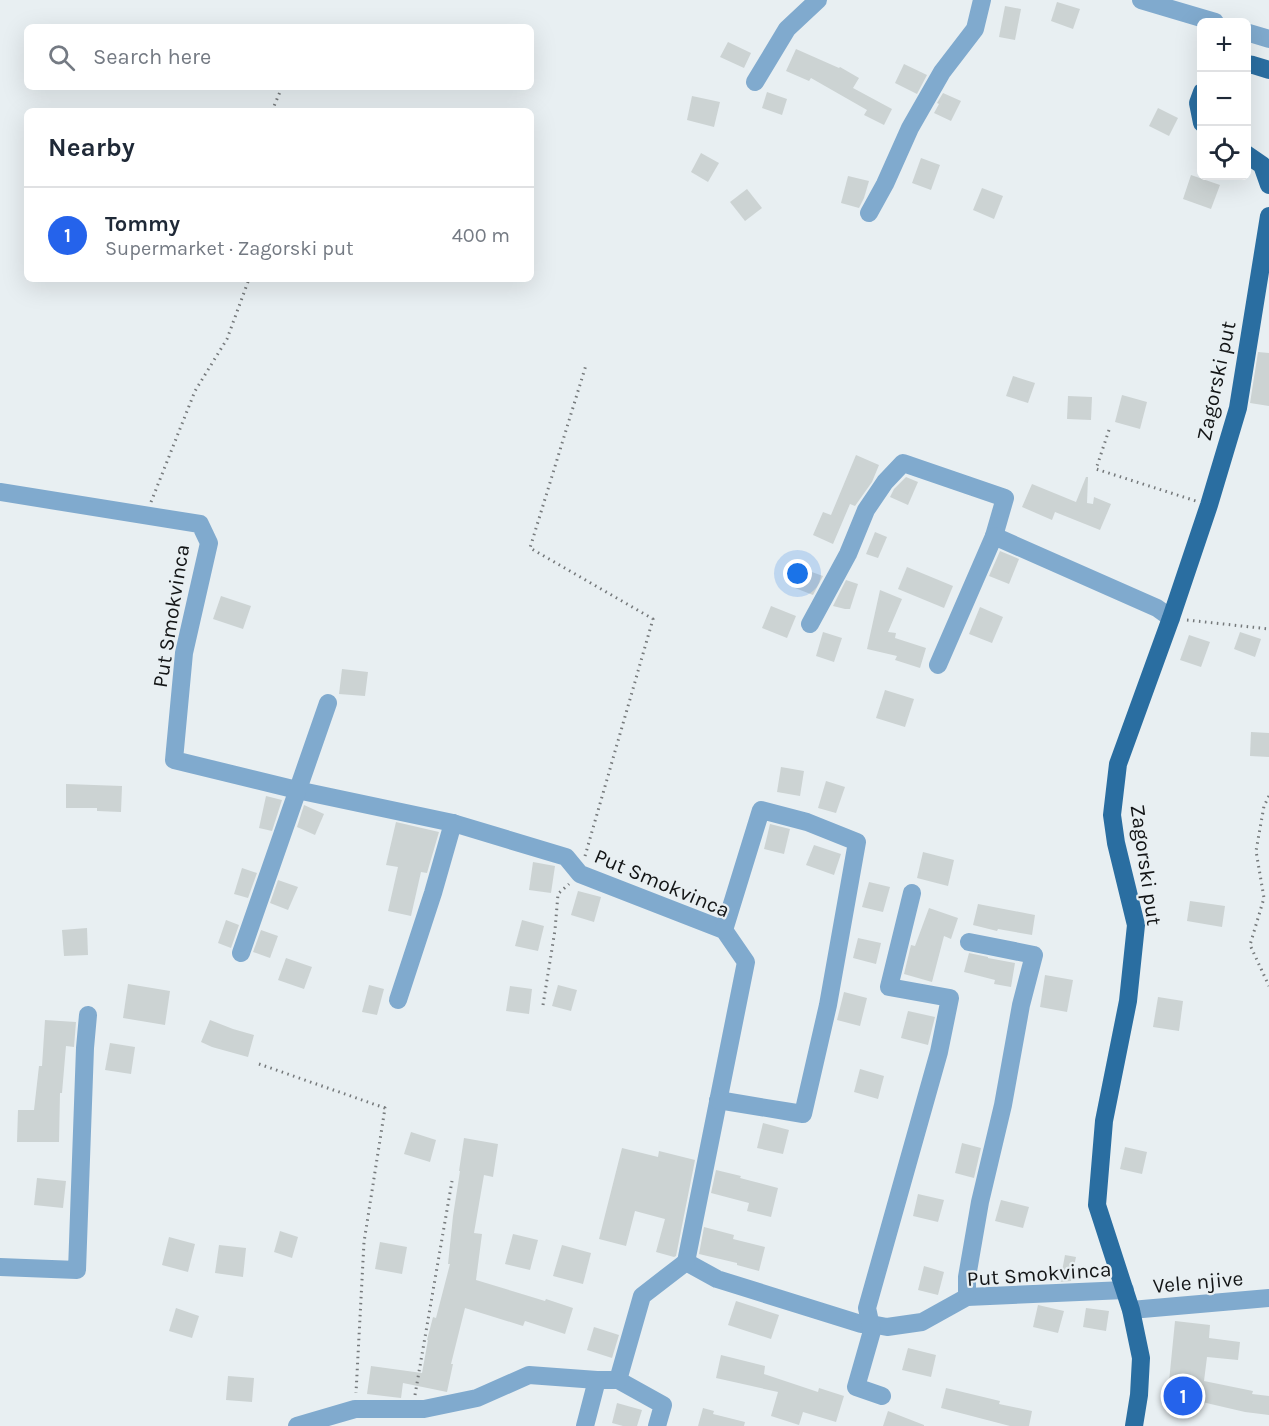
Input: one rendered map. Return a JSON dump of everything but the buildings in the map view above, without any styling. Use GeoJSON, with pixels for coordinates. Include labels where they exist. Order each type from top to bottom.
{"type":"FeatureCollection","features":[{"type":"Feature","properties":{"kind":"main road"},"geometry":{"type":"LineString","coordinates":[[1251,65],[1269,70]]}},
{"type":"Feature","properties":{"kind":"main road"},"geometry":{"type":"LineString","coordinates":[[1251,157],[1262,165],[1269,185]]}},
{"type":"Feature","properties":{"kind":"main road","name":"Zagorski put"},"geometry":{"type":"LineString","coordinates":[[1134,1426],[1141,1358],[1131,1310],[1097,1204],[1104,1121],[1128,1001],[1136,925],[1116,843],[1112,815],[1118,764],[1171,618],[1209,505],[1238,408],[1269,216]]}},
{"type":"Feature","properties":{"kind":"street"},"geometry":{"type":"LineString","coordinates":[[755,82],[787,29],[818,0]]}},
{"type":"Feature","properties":{"kind":"street"},"geometry":{"type":"LineString","coordinates":[[868,213],[885,184],[910,128],[942,72],[975,29],[982,0]]}},
{"type":"Feature","properties":{"kind":"street"},"geometry":{"type":"LineString","coordinates":[[1141,0],[1202,18]]}},
{"type":"Feature","properties":{"kind":"street"},"geometry":{"type":"LineString","coordinates":[[1251,34],[1269,39]]}},
{"type":"Feature","properties":{"kind":"street"},"geometry":{"type":"LineString","coordinates":[[810,624],[848,554],[866,510],[885,482],[903,463],[1005,498],[994,536],[938,665]]}},
{"type":"Feature","properties":{"kind":"street","name":"Put Smokvinca"},"geometry":{"type":"LineString","coordinates":[[0,492],[200,524],[209,543],[184,653],[174,760],[297,790],[453,823],[566,857],[580,874],[724,930],[746,962],[686,1262],[717,1279],[861,1324],[887,1327],[922,1322],[967,1297],[1125,1290]]}},
{"type":"Feature","properties":{"kind":"street"},"geometry":{"type":"LineString","coordinates":[[994,536],[1157,608],[1171,618]]}},
{"type":"Feature","properties":{"kind":"street"},"geometry":{"type":"LineString","coordinates":[[241,953],[328,702]]}},
{"type":"Feature","properties":{"kind":"street"},"geometry":{"type":"LineString","coordinates":[[718,1100],[803,1114],[828,1005],[857,842],[807,822],[761,810],[724,930]]}},
{"type":"Feature","properties":{"kind":"street"},"geometry":{"type":"LineString","coordinates":[[398,1000],[453,823]]}},
{"type":"Feature","properties":{"kind":"street"},"geometry":{"type":"LineString","coordinates":[[882,1396],[856,1387],[872,1331],[867,1308],[939,1052],[950,998],[889,987],[912,893]]}},
{"type":"Feature","properties":{"kind":"street"},"geometry":{"type":"LineString","coordinates":[[967,1297],[967,1277],[980,1202],[1003,1105],[1021,1005],[1034,955],[969,942]]}},
{"type":"Feature","properties":{"kind":"street"},"geometry":{"type":"LineString","coordinates":[[0,1267],[77,1270],[88,1015]]}},
{"type":"Feature","properties":{"kind":"street"},"geometry":{"type":"LineString","coordinates":[[618,1380],[642,1296],[686,1262]]}},
{"type":"Feature","properties":{"kind":"street","name":"Vele njive"},"geometry":{"type":"LineString","coordinates":[[1131,1310],[1269,1298]]}},
{"type":"Feature","properties":{"kind":"street"},"geometry":{"type":"LineString","coordinates":[[297,1426],[355,1409],[424,1409],[477,1398],[529,1374],[618,1380],[663,1405],[657,1426]]}},
{"type":"Feature","properties":{"kind":"street"},"geometry":{"type":"LineString","coordinates":[[585,1426],[597,1380]]}},
{"type":"Feature","properties":{"kind":"path"},"geometry":{"type":"LineString","coordinates":[[273,108],[281,90]]}},
{"type":"Feature","properties":{"kind":"path"},"geometry":{"type":"LineString","coordinates":[[146,516],[195,391],[227,339],[248,282]]}},
{"type":"Feature","properties":{"kind":"path"},"geometry":{"type":"LineString","coordinates":[[543,1005],[555,930],[558,894],[580,874],[652,619],[530,548],[586,365]]}},
{"type":"Feature","properties":{"kind":"path"},"geometry":{"type":"LineString","coordinates":[[1109,430],[1096,470],[1209,505]]}},
{"type":"Feature","properties":{"kind":"path"},"geometry":{"type":"LineString","coordinates":[[1171,618],[1269,629]]}},
{"type":"Feature","properties":{"kind":"path"},"geometry":{"type":"LineString","coordinates":[[1269,796],[1264,806],[1256,851],[1264,898],[1250,945],[1269,986]]}},
{"type":"Feature","properties":{"kind":"path"},"geometry":{"type":"LineString","coordinates":[[259,1064],[386,1108],[364,1242],[355,1409]]}},
{"type":"Feature","properties":{"kind":"path"},"geometry":{"type":"LineString","coordinates":[[414,1409],[452,1181]]}},
{"type":"Feature","properties":{"kind":"place","name":"Tommy"},"geometry":{"type":"Point","coordinates":[1183,1396]}}]}
